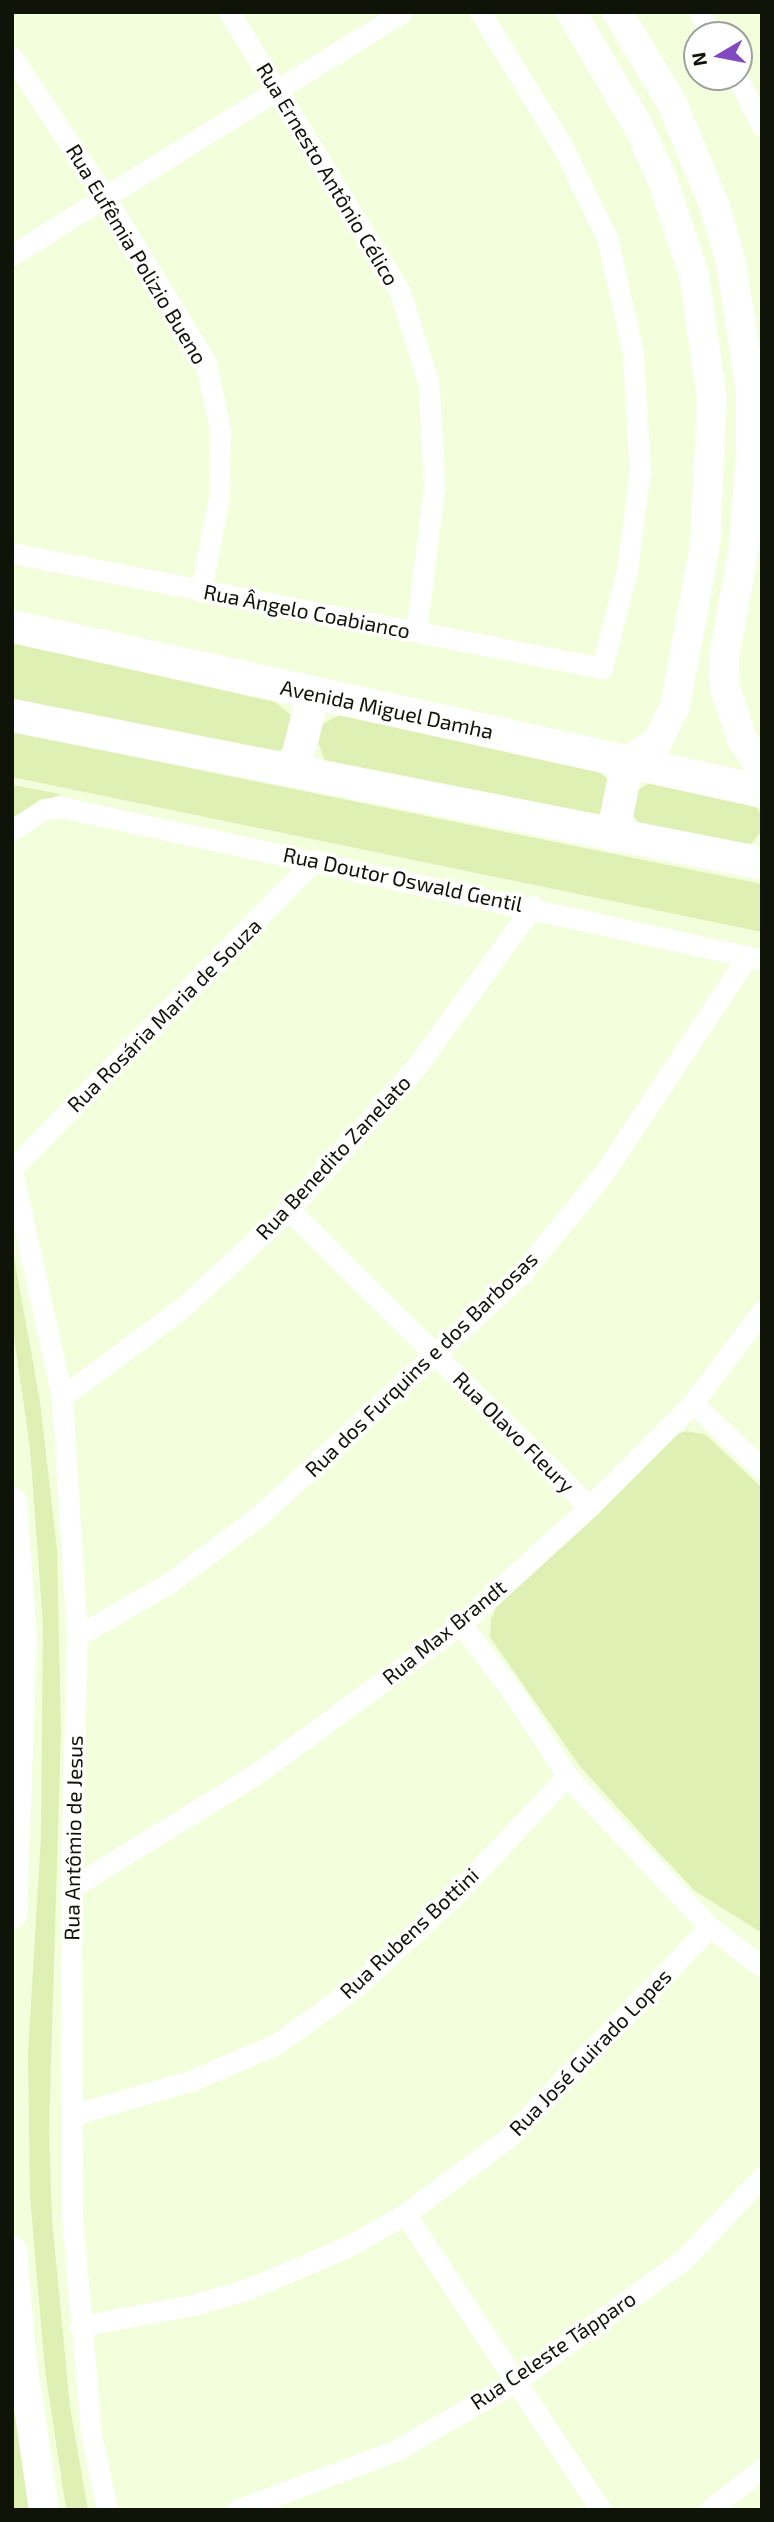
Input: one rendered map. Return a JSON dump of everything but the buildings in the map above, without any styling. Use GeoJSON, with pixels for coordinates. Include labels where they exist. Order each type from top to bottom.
{"type":"FeatureCollection","features":[{"type":"Feature","properties":{"kind":"main road","name":"Avenida Miguel Damha"},"geometry":{"type":"LineString","coordinates":[[12,626],[762,791]]}},
{"type":"Feature","properties":{"kind":"main road"},"geometry":{"type":"LineString","coordinates":[[294,769],[313,693]]}},
{"type":"Feature","properties":{"kind":"main road"},"geometry":{"type":"LineString","coordinates":[[12,715],[762,863]]}},
{"type":"Feature","properties":{"kind":"main road"},"geometry":{"type":"LineString","coordinates":[[612,835],[627,762]]}},
{"type":"Feature","properties":{"kind":"street","name":"Rua Ernesto Antônio Célico"},"geometry":{"type":"LineString","coordinates":[[229,12],[400,292],[429,385],[434,488],[416,632]]}},
{"type":"Feature","properties":{"kind":"street"},"geometry":{"type":"LineString","coordinates":[[12,255],[403,12]]}},
{"type":"Feature","properties":{"kind":"street","name":"Rua Ângelo Coabianco"},"geometry":{"type":"LineString","coordinates":[[12,553],[602,668],[627,570],[640,471],[633,352],[607,238],[564,147],[480,12]]}},
{"type":"Feature","properties":{"kind":"street"},"geometry":{"type":"LineString","coordinates":[[570,12],[638,126],[662,179],[694,275],[712,399],[705,545],[675,707],[658,741],[627,762]]}},
{"type":"Feature","properties":{"kind":"street"},"geometry":{"type":"LineString","coordinates":[[617,12],[672,103],[715,207],[731,262],[751,391],[751,456],[744,547],[724,658],[725,688],[742,739],[762,769]]}},
{"type":"Feature","properties":{"kind":"street","name":"Rua Eufêmia Polizio Bueno"},"geometry":{"type":"LineString","coordinates":[[12,57],[105,197],[206,363],[220,430],[219,485],[201,590]]}},
{"type":"Feature","properties":{"kind":"street"},"geometry":{"type":"LineString","coordinates":[[744,91],[762,126]]}},
{"type":"Feature","properties":{"kind":"street","name":"Rua Doutor Oswald Gentil"},"geometry":{"type":"LineString","coordinates":[[12,830],[44,809],[61,807],[533,906],[755,958]]}},
{"type":"Feature","properties":{"kind":"street","name":"Rua Rosária Maria de Souza"},"geometry":{"type":"LineString","coordinates":[[12,1169],[315,860]]}},
{"type":"Feature","properties":{"kind":"street","name":"Rua Benedito Zanelato"},"geometry":{"type":"LineString","coordinates":[[62,1397],[182,1308],[289,1210],[416,1068],[533,906]]}},
{"type":"Feature","properties":{"kind":"street","name":"Rua dos Furquins e dos Barbosas"},"geometry":{"type":"LineString","coordinates":[[76,1636],[169,1583],[259,1516],[355,1432],[434,1353],[522,1273],[603,1174],[755,958]]}},
{"type":"Feature","properties":{"kind":"street","name":"Rua Antômio de Jesus"},"geometry":{"type":"LineString","coordinates":[[12,1169],[62,1397],[76,1636],[71,1888],[72,2216],[92,2434],[107,2510]]}},
{"type":"Feature","properties":{"kind":"street","name":"Rua Olavo Fleury"},"geometry":{"type":"LineString","coordinates":[[289,1210],[589,1507]]}},
{"type":"Feature","properties":{"kind":"street","name":"Rua Max Brandt"},"geometry":{"type":"LineString","coordinates":[[71,1888],[259,1772],[461,1624],[589,1507],[693,1403],[762,1311]]}},
{"type":"Feature","properties":{"kind":"street"},"geometry":{"type":"LineString","coordinates":[[693,1403],[762,1469]]}},
{"type":"Feature","properties":{"kind":"street"},"geometry":{"type":"LineString","coordinates":[[12,1502],[22,1641],[12,1914]]}},
{"type":"Feature","properties":{"kind":"street"},"geometry":{"type":"LineString","coordinates":[[461,1624],[516,1697],[567,1776],[710,1927],[762,1967]]}},
{"type":"Feature","properties":{"kind":"street","name":"Rua Rubens Bottini"},"geometry":{"type":"LineString","coordinates":[[72,2115],[190,2081],[275,2045],[358,1986],[453,1896],[567,1776]]}},
{"type":"Feature","properties":{"kind":"street","name":"Rua José Guirado Lopes"},"geometry":{"type":"LineString","coordinates":[[80,2326],[193,2305],[248,2290],[347,2247],[405,2214],[509,2137],[710,1927]]}},
{"type":"Feature","properties":{"kind":"street","name":"Rua Celeste Tápparo"},"geometry":{"type":"LineString","coordinates":[[237,2510],[395,2451],[516,2381],[682,2260],[762,2176]]}},
{"type":"Feature","properties":{"kind":"street"},"geometry":{"type":"LineString","coordinates":[[405,2214],[601,2510]]}},
{"type":"Feature","properties":{"kind":"street"},"geometry":{"type":"LineString","coordinates":[[12,2251],[21,2354],[44,2510]]}},
{"type":"Feature","properties":{"kind":"street"},"geometry":{"type":"LineString","coordinates":[[709,2510],[762,2469]]}},
{"type":"Feature","properties":{"kind":"green space"},"geometry":{"type":"Polygon","coordinates":[[[12,642],[275,702],[293,717],[285,747],[279,751],[12,705],[12,642]]]}},
{"type":"Feature","properties":{"kind":"green space"},"geometry":{"type":"Polygon","coordinates":[[[342,714],[597,769],[608,780],[610,795],[599,815],[325,761],[317,739],[322,724],[342,714]]]}},
{"type":"Feature","properties":{"kind":"green space"},"geometry":{"type":"Polygon","coordinates":[[[12,732],[762,884],[762,932],[12,777],[12,732]]]}},
{"type":"Feature","properties":{"kind":"green space"},"geometry":{"type":"Polygon","coordinates":[[[649,783],[756,805],[762,817],[760,833],[749,846],[639,825],[632,812],[638,790],[649,783]]]}},
{"type":"Feature","properties":{"kind":"green space"},"geometry":{"type":"Polygon","coordinates":[[[12,785],[60,794],[12,818],[12,785]]]}},
{"type":"Feature","properties":{"kind":"green space"},"geometry":{"type":"Polygon","coordinates":[[[12,1246],[40,1401],[57,1549],[61,1732],[49,2129],[52,2219],[70,2407],[88,2510],[67,2510],[64,2496],[45,2370],[30,2196],[28,2054],[41,1836],[43,1625],[30,1448],[12,1323],[12,1246]]]}},
{"type":"Feature","properties":{"kind":"green space"},"geometry":{"type":"Polygon","coordinates":[[[687,1431],[706,1435],[762,1488],[762,1933],[695,1891],[646,1839],[579,1765],[490,1637],[491,1619],[497,1605],[671,1436],[687,1431]]]}},
{"type":"Feature","properties":{"kind":"green space"},"geometry":{"type":"Polygon","coordinates":[[[12,2389],[31,2510],[12,2510],[12,2389]]]}}]}
